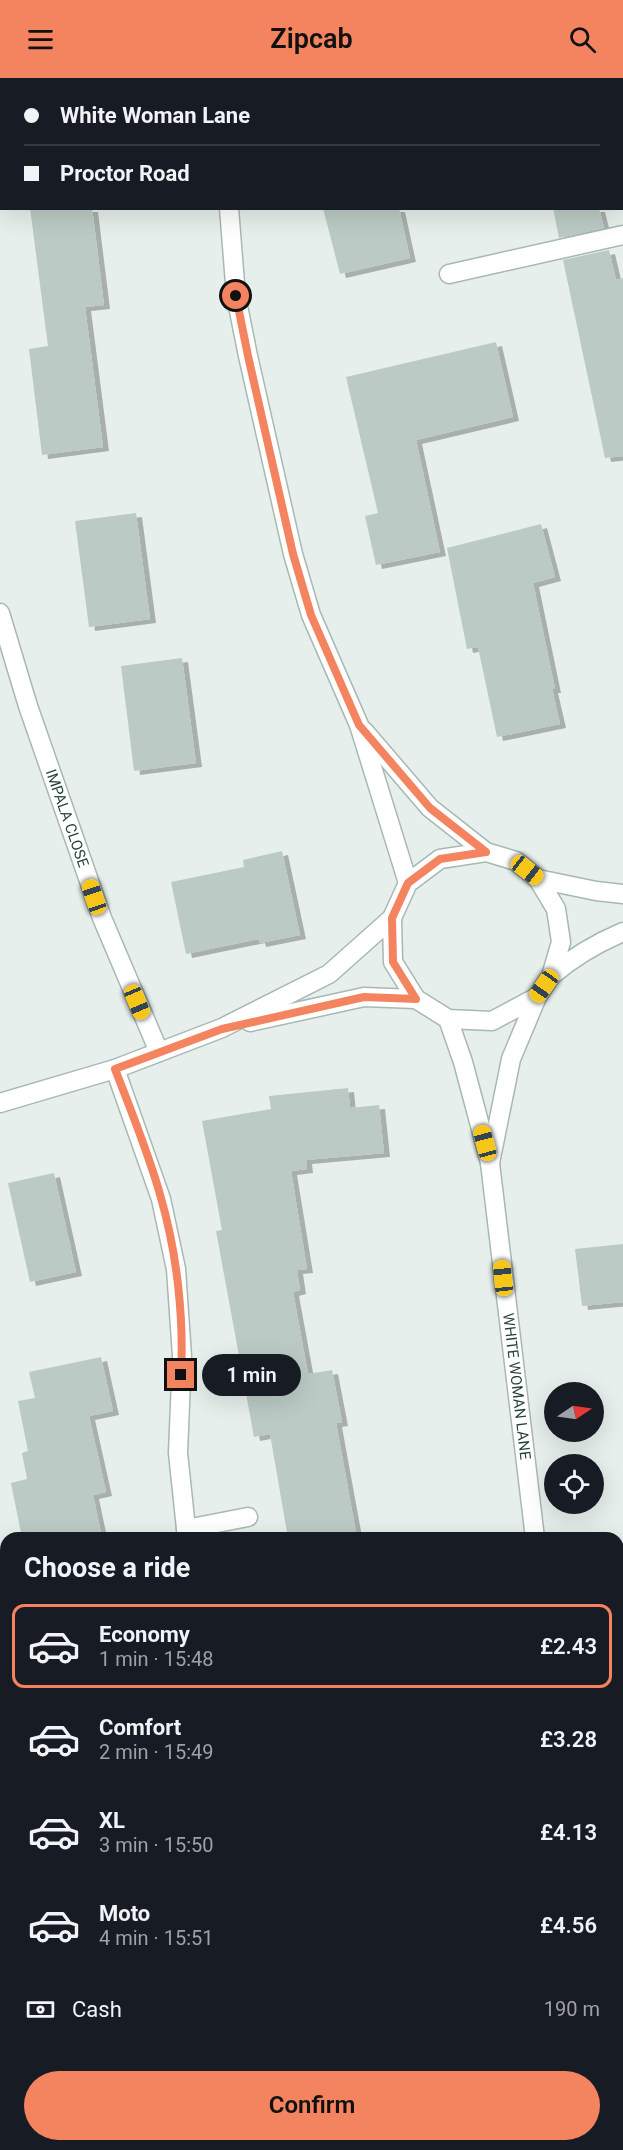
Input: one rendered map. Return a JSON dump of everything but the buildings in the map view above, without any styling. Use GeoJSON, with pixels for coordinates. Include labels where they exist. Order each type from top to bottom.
{"type":"FeatureCollection","features":[{"type":"Feature","properties":{"kind":"street","name":"WHITE WOMAN LANE"},"geometry":{"type":"LineString","coordinates":[[229,210],[236,296],[293,554],[311,615],[359,725],[408,883]]}},
{"type":"Feature","properties":{"kind":"street"},"geometry":{"type":"LineString","coordinates":[[449,274],[471,260],[623,235]]}},
{"type":"Feature","properties":{"kind":"street","name":"IMPALA CLOSE"},"geometry":{"type":"LineString","coordinates":[[0,614],[28,706],[102,918],[159,1052]]}},
{"type":"Feature","properties":{"kind":"street","name":"WHITE WOMAN LANE"},"geometry":{"type":"LineString","coordinates":[[359,725],[430,808],[486,852],[516,861],[538,879],[556,909],[561,942],[551,976],[537,997],[511,1059],[490,1163]]}},
{"type":"Feature","properties":{"kind":"street","name":"WHITE WOMAN LANE"},"geometry":{"type":"LineString","coordinates":[[486,852],[440,859],[408,883],[392,918],[393,962],[416,999],[448,1019],[492,1021],[537,997]]}},
{"type":"Feature","properties":{"kind":"street"},"geometry":{"type":"LineString","coordinates":[[538,879],[623,894]]}},
{"type":"Feature","properties":{"kind":"street"},"geometry":{"type":"LineString","coordinates":[[0,1103],[115,1069],[222,1029],[329,974],[392,918]]}},
{"type":"Feature","properties":{"kind":"street"},"geometry":{"type":"LineString","coordinates":[[551,976],[569,960],[623,932]]}},
{"type":"Feature","properties":{"kind":"street"},"geometry":{"type":"LineString","coordinates":[[222,1029],[364,997],[416,999]]}},
{"type":"Feature","properties":{"kind":"street","name":"WHITE WOMAN LANE"},"geometry":{"type":"LineString","coordinates":[[448,1019],[464,1062],[490,1163],[535,1532]]}},
{"type":"Feature","properties":{"kind":"street"},"geometry":{"type":"LineString","coordinates":[[115,1069],[161,1198],[176,1269],[182,1356],[178,1453],[186,1532]]}},
{"type":"Feature","properties":{"kind":"street"},"geometry":{"type":"LineString","coordinates":[[190,1532],[248,1517]]}},
{"type":"Feature","properties":{"kind":"route"},"geometry":{"type":"LineString","coordinates":[[181,1375],[182,1356],[176,1269],[161,1198],[115,1069],[222,1029],[364,997],[416,999],[393,962],[392,918],[408,883],[440,859],[486,852],[430,808],[359,725],[311,615],[293,554],[236,296]]}}]}
